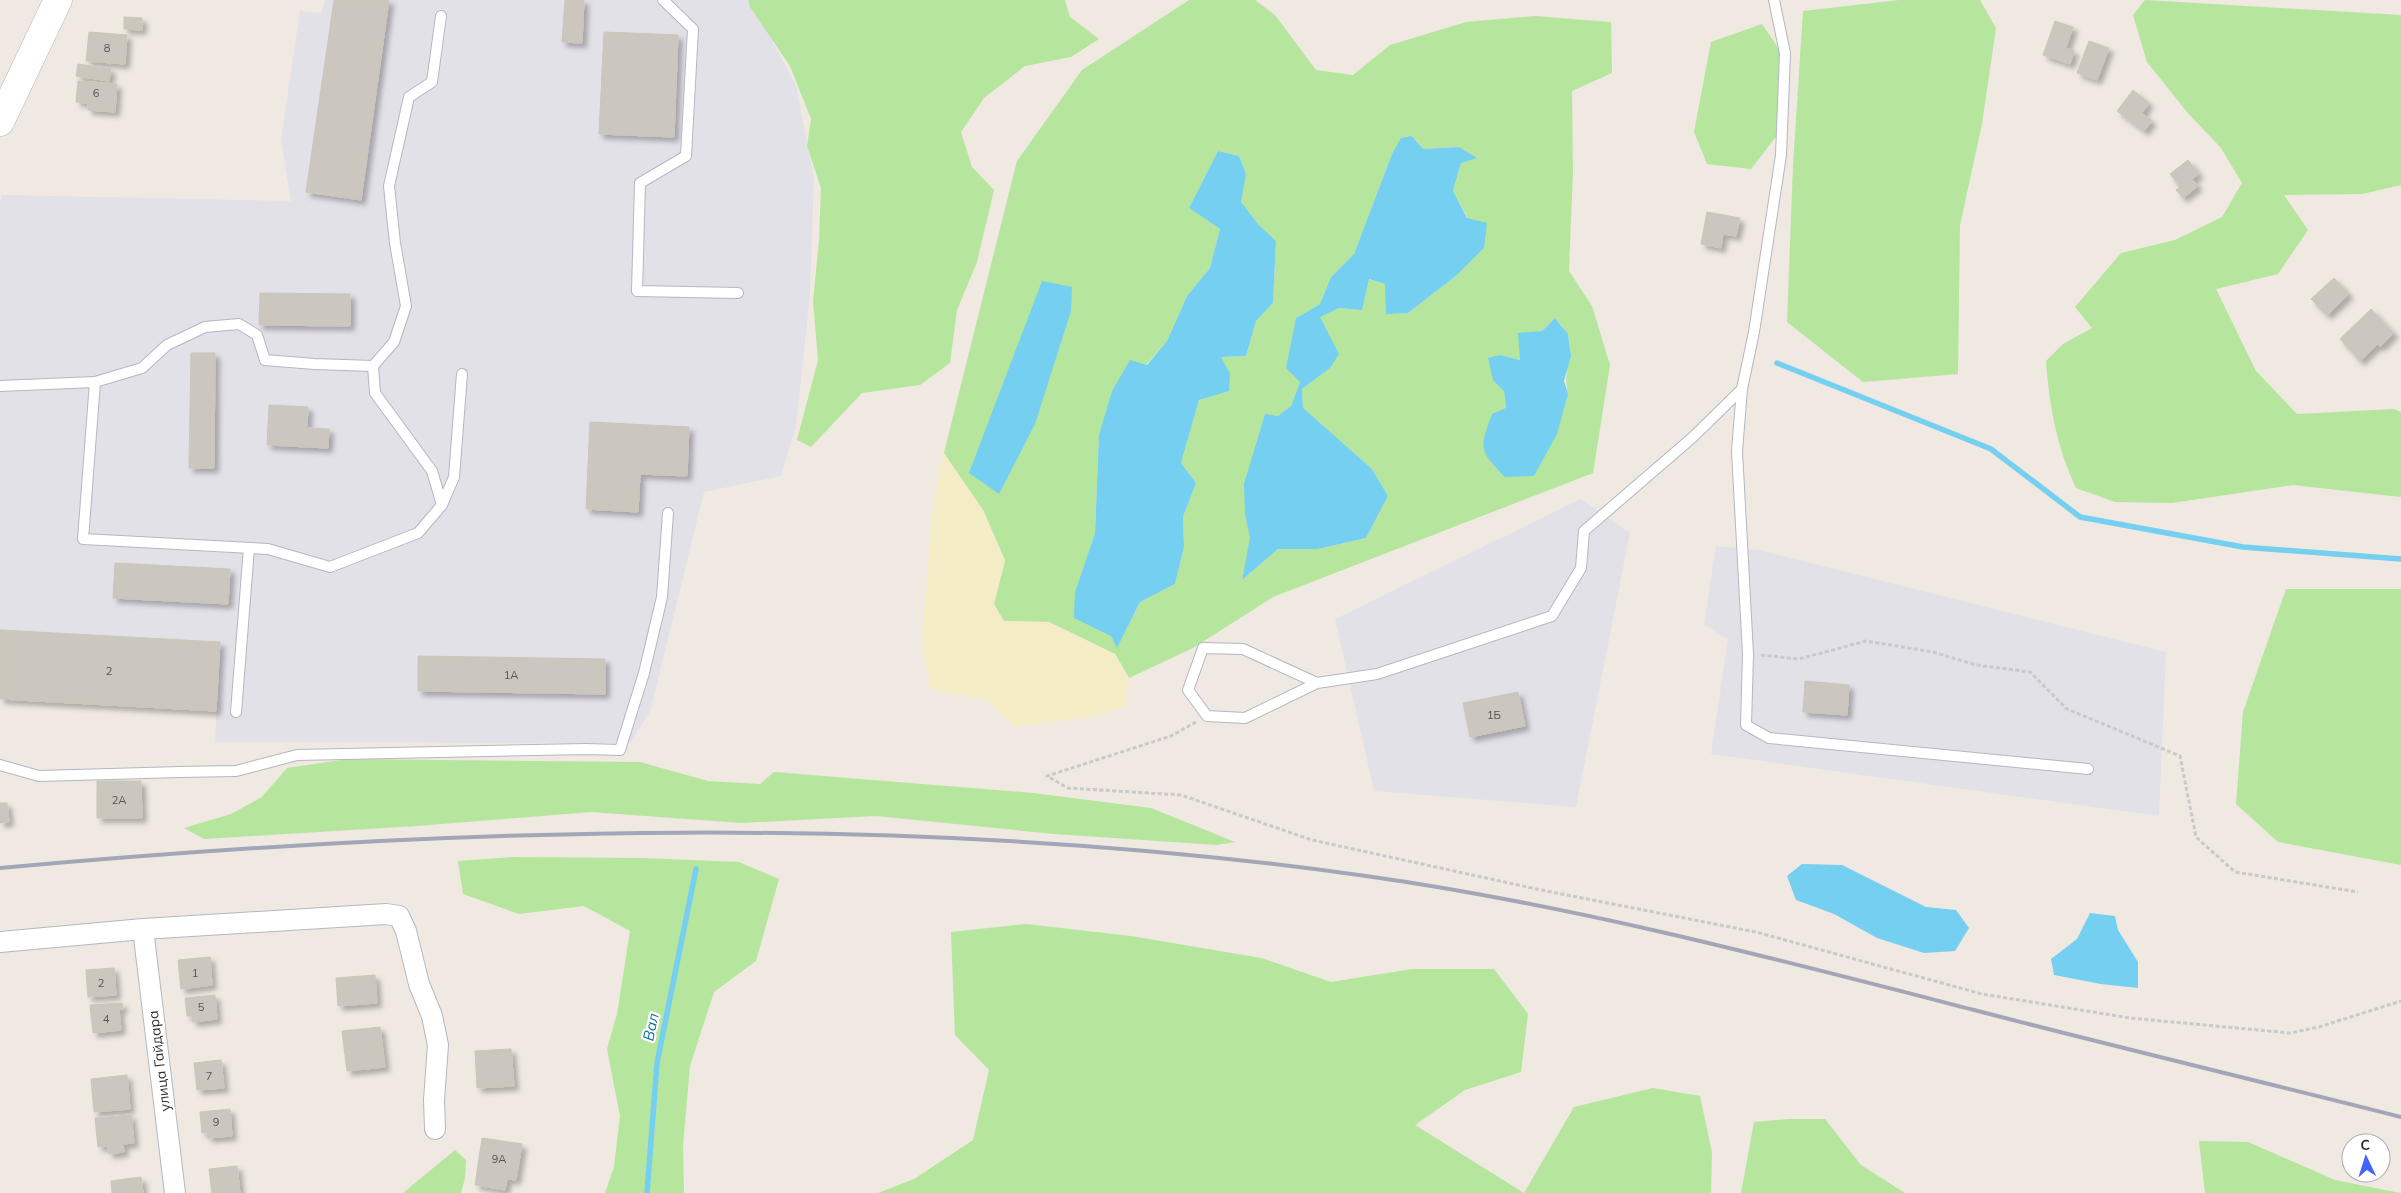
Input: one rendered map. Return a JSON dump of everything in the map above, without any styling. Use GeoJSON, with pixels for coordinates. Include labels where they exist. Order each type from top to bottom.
{"type":"FeatureCollection","features":[{"type":"Feature","properties":{"kind":"street"},"geometry":{"type":"LineString","coordinates":[[0,122],[58,0]]}},
{"type":"Feature","properties":{"kind":"street"},"geometry":{"type":"LineString","coordinates":[[0,942],[143,929],[386,914],[399,916],[406,931],[419,984],[432,1016],[438,1045],[434,1100],[435,1129]]}},
{"type":"Feature","properties":{"kind":"street","name":"улица Гайдара"},"geometry":{"type":"LineString","coordinates":[[143,929],[175,1193]]}},
{"type":"Feature","properties":{"kind":"lane"},"geometry":{"type":"LineString","coordinates":[[663,0],[693,29],[686,156],[640,183],[637,291],[738,293]]}},
{"type":"Feature","properties":{"kind":"lane"},"geometry":{"type":"LineString","coordinates":[[1774,0],[1785,53],[1781,155],[1754,332],[1742,389],[1737,451],[1748,654],[1746,725],[1769,738],[2088,769]]}},
{"type":"Feature","properties":{"kind":"lane"},"geometry":{"type":"LineString","coordinates":[[441,16],[432,82],[409,97],[389,186],[395,243],[406,306],[394,342],[373,366],[375,393],[432,471],[442,505]]}},
{"type":"Feature","properties":{"kind":"lane"},"geometry":{"type":"LineString","coordinates":[[0,386],[95,382],[142,368],[167,346],[205,327],[239,324],[257,335],[265,360],[373,366]]}},
{"type":"Feature","properties":{"kind":"lane"},"geometry":{"type":"LineString","coordinates":[[95,382],[83,539],[268,549],[330,567],[418,533],[442,505],[454,477],[462,374]]}},
{"type":"Feature","properties":{"kind":"lane"},"geometry":{"type":"LineString","coordinates":[[1317,683],[1243,649],[1204,648],[1188,690],[1207,716],[1246,718],[1317,683],[1377,674],[1552,616],[1580,568],[1584,531],[1693,437],[1742,389]]}},
{"type":"Feature","properties":{"kind":"lane"},"geometry":{"type":"LineString","coordinates":[[0,765],[39,776],[236,771],[297,755],[586,749],[620,750],[644,673],[662,597],[668,513]]}},
{"type":"Feature","properties":{"kind":"lane"},"geometry":{"type":"LineString","coordinates":[[236,712],[248,548]]}},
{"type":"Feature","properties":{"kind":"path"},"geometry":{"type":"LineString","coordinates":[[1748,654],[1799,660],[1866,641],[1933,652],[1976,665],[2030,672],[2067,709],[2180,756],[2196,837],[2235,872],[2358,892]]}},
{"type":"Feature","properties":{"kind":"path"},"geometry":{"type":"LineString","coordinates":[[1207,716],[1171,736],[1047,776],[1068,788],[1182,795],[1312,840],[1541,890],[1756,932],[1982,994],[2130,1018],[2290,1033],[2319,1027],[2401,1001]]}},
{"type":"Feature","properties":{"kind":"shaded area"},"geometry":{"type":"Polygon","coordinates":[[[325,0],[750,0],[796,85],[814,179],[810,294],[796,426],[781,476],[704,492],[650,712],[630,743],[215,742],[220,642],[0,630],[0,203],[2,195],[291,201],[281,140],[300,11],[321,13],[325,0]]]}},
{"type":"Feature","properties":{"kind":"shaded area"},"geometry":{"type":"Polygon","coordinates":[[[1581,499],[1630,533],[1576,807],[1374,791],[1335,619],[1581,499]]]}},
{"type":"Feature","properties":{"kind":"shaded area"},"geometry":{"type":"Polygon","coordinates":[[[1716,546],[1759,550],[2166,652],[2159,816],[1711,754],[1728,639],[1704,625],[1716,546]]]}},
{"type":"Feature","properties":{"kind":"green space"},"geometry":{"type":"Polygon","coordinates":[[[748,0],[1065,0],[1070,17],[1099,39],[1071,57],[1025,66],[984,98],[961,132],[972,167],[994,190],[977,262],[957,310],[950,363],[920,385],[862,393],[811,447],[797,440],[818,360],[813,301],[819,241],[821,188],[807,146],[811,119],[790,66],[750,7],[748,0]]]}},
{"type":"Feature","properties":{"kind":"green space"},"geometry":{"type":"Polygon","coordinates":[[[1189,0],[1255,0],[1275,15],[1316,70],[1353,75],[1390,45],[1466,22],[1535,16],[1611,22],[1612,73],[1572,91],[1573,171],[1569,271],[1592,306],[1610,365],[1593,473],[1273,597],[1193,648],[1129,678],[1115,654],[1049,622],[1004,621],[994,604],[1005,560],[983,510],[944,453],[1017,161],[1082,70],[1189,0]],[[1412,136],[1392,154],[1354,254],[1331,277],[1320,304],[1296,318],[1300,382],[1291,406],[1278,416],[1242,580],[1278,549],[1318,549],[1366,538],[1388,496],[1372,469],[1303,409],[1302,389],[1330,368],[1319,317],[1339,308],[1362,310],[1368,279],[1385,284],[1408,313],[1457,275],[1484,248],[1453,191],[1461,163],[1459,147],[1423,149],[1412,136]],[[1218,151],[1189,208],[1220,229],[1210,268],[1187,296],[1167,341],[1146,365],[1130,361],[1099,435],[1095,533],[1075,592],[1111,636],[1117,647],[1140,602],[1175,584],[1184,547],[1183,517],[1196,483],[1181,463],[1199,400],[1228,390],[1221,357],[1246,356],[1256,321],[1273,303],[1276,241],[1258,224],[1240,202],[1246,174],[1239,156],[1218,151]],[[1555,318],[1542,331],[1525,334],[1520,360],[1500,355],[1506,408],[1568,394],[1566,383],[1570,356],[1569,338],[1555,318]]]}},
{"type":"Feature","properties":{"kind":"green space"},"geometry":{"type":"Polygon","coordinates":[[[1899,0],[1980,0],[1996,28],[1982,124],[1960,225],[1958,374],[1863,382],[1787,322],[1793,166],[1803,11],[1899,0]]]}},
{"type":"Feature","properties":{"kind":"green space"},"geometry":{"type":"Polygon","coordinates":[[[2145,0],[2401,15],[2401,185],[2362,194],[2284,195],[2308,230],[2278,274],[2216,289],[2256,371],[2297,414],[2394,409],[2401,412],[2401,497],[2293,485],[2172,503],[2115,502],[2076,488],[2069,473],[2055,426],[2049,394],[2046,361],[2063,344],[2092,328],[2075,307],[2121,253],[2175,240],[2222,217],[2242,183],[2221,148],[2187,112],[2147,62],[2133,15],[2145,0]]]}},
{"type":"Feature","properties":{"kind":"green space"},"geometry":{"type":"Polygon","coordinates":[[[1762,24],[1783,55],[1779,133],[1751,169],[1707,164],[1694,132],[1711,42],[1762,24]]]}},
{"type":"Feature","properties":{"kind":"green space"},"geometry":{"type":"Polygon","coordinates":[[[2286,589],[2401,589],[2401,865],[2278,842],[2236,804],[2243,712],[2286,589]]]}},
{"type":"Feature","properties":{"kind":"green space"},"geometry":{"type":"Polygon","coordinates":[[[348,759],[640,762],[708,781],[760,784],[774,772],[1033,793],[1151,808],[1235,842],[1217,845],[1054,834],[876,816],[741,823],[591,812],[417,826],[204,839],[184,828],[231,814],[262,797],[287,768],[348,759]]]}},
{"type":"Feature","properties":{"kind":"green space"},"geometry":{"type":"Polygon","coordinates":[[[512,857],[642,858],[739,862],[779,879],[756,961],[714,992],[690,1066],[683,1146],[684,1193],[605,1193],[614,1167],[620,1116],[607,1049],[617,1014],[630,931],[584,906],[519,914],[463,894],[458,861],[512,857]]]}},
{"type":"Feature","properties":{"kind":"green space"},"geometry":{"type":"Polygon","coordinates":[[[1026,924],[1131,936],[1261,958],[1331,982],[1412,969],[1494,969],[1528,1014],[1521,1072],[1465,1090],[1415,1125],[1524,1193],[878,1193],[914,1179],[973,1140],[989,1070],[955,1035],[951,932],[1026,924]]]}},
{"type":"Feature","properties":{"kind":"green space"},"geometry":{"type":"Polygon","coordinates":[[[1653,1088],[1700,1096],[1712,1152],[1711,1193],[1524,1193],[1574,1107],[1653,1088]]]}},
{"type":"Feature","properties":{"kind":"green space"},"geometry":{"type":"Polygon","coordinates":[[[1788,1119],[1825,1119],[1861,1165],[1905,1193],[1741,1193],[1754,1122],[1788,1119]]]}},
{"type":"Feature","properties":{"kind":"green space"},"geometry":{"type":"Polygon","coordinates":[[[2199,1141],[2248,1142],[2341,1181],[2341,1183],[2350,1183],[2400,1193],[2205,1193],[2199,1141]]]}},
{"type":"Feature","properties":{"kind":"green space"},"geometry":{"type":"Polygon","coordinates":[[[455,1150],[466,1160],[465,1178],[461,1193],[403,1193],[455,1150]]]}},
{"type":"Feature","properties":{"kind":"sand"},"geometry":{"type":"Polygon","coordinates":[[[943,453],[983,510],[1005,561],[994,604],[1003,621],[1049,622],[1115,654],[1129,678],[1124,707],[1088,717],[1015,727],[987,700],[930,689],[922,639],[932,515],[943,453]]]}},
{"type":"Feature","properties":{"kind":"water"},"geometry":{"type":"Polygon","coordinates":[[[1412,136],[1423,149],[1459,147],[1477,158],[1461,163],[1453,191],[1467,218],[1487,223],[1484,248],[1457,275],[1408,313],[1386,314],[1385,284],[1369,279],[1362,310],[1339,308],[1320,317],[1339,354],[1330,368],[1302,389],[1303,408],[1372,469],[1388,496],[1366,538],[1318,549],[1278,549],[1242,580],[1250,538],[1245,514],[1244,484],[1265,414],[1278,416],[1291,406],[1300,382],[1286,368],[1296,318],[1320,304],[1331,277],[1354,254],[1392,154],[1401,138],[1412,136]]]}},
{"type":"Feature","properties":{"kind":"water"},"geometry":{"type":"Polygon","coordinates":[[[1218,151],[1239,156],[1246,174],[1241,202],[1258,224],[1276,241],[1273,303],[1256,321],[1246,356],[1221,357],[1230,374],[1229,391],[1199,400],[1181,463],[1196,483],[1183,517],[1184,547],[1175,584],[1140,602],[1117,648],[1111,636],[1074,618],[1075,592],[1095,533],[1099,435],[1112,391],[1130,360],[1147,365],[1167,341],[1187,296],[1210,268],[1220,229],[1189,208],[1218,151]]]}},
{"type":"Feature","properties":{"kind":"water"},"geometry":{"type":"Polygon","coordinates":[[[1042,281],[1072,287],[1071,311],[1035,424],[999,494],[969,473],[1042,281]]]}},
{"type":"Feature","properties":{"kind":"water"},"geometry":{"type":"Polygon","coordinates":[[[1555,318],[1568,334],[1571,356],[1564,381],[1568,394],[1557,434],[1534,476],[1505,477],[1490,461],[1484,448],[1485,435],[1492,414],[1506,408],[1504,391],[1493,380],[1488,358],[1500,355],[1520,360],[1518,333],[1542,331],[1555,318]]]}},
{"type":"Feature","properties":{"kind":"water"},"geometry":{"type":"Polygon","coordinates":[[[1802,864],[1842,865],[1926,907],[1956,910],[1969,928],[1955,951],[1924,953],[1877,938],[1834,914],[1796,900],[1787,876],[1802,864]]]}},
{"type":"Feature","properties":{"kind":"water"},"geometry":{"type":"Polygon","coordinates":[[[2090,913],[2115,916],[2118,930],[2138,962],[2138,988],[2101,984],[2054,975],[2051,959],[2077,939],[2090,913]]]}},
{"type":"Feature","properties":{"kind":"building"},"geometry":{"type":"Polygon","coordinates":[[[334,0],[389,0],[361,200],[306,192],[334,0]]]}},
{"type":"Feature","properties":{"kind":"building"},"geometry":{"type":"Polygon","coordinates":[[[565,0],[584,0],[582,43],[562,42],[565,0]]]}},
{"type":"Feature","properties":{"kind":"building"},"geometry":{"type":"Polygon","coordinates":[[[124,17],[142,18],[142,30],[124,29],[124,17]]]}},
{"type":"Feature","properties":{"kind":"building"},"geometry":{"type":"Polygon","coordinates":[[[2055,21],[2073,27],[2066,48],[2074,51],[2070,64],[2043,55],[2055,21]]]}},
{"type":"Feature","properties":{"kind":"building"},"geometry":{"type":"Polygon","coordinates":[[[89,32],[127,35],[125,64],[86,61],[89,32]]]}},
{"type":"Feature","properties":{"kind":"building"},"geometry":{"type":"Polygon","coordinates":[[[604,32],[678,35],[674,137],[599,134],[604,32]]]}},
{"type":"Feature","properties":{"kind":"building"},"geometry":{"type":"Polygon","coordinates":[[[2089,41],[2109,48],[2097,80],[2077,73],[2089,41]]]}},
{"type":"Feature","properties":{"kind":"building"},"geometry":{"type":"Polygon","coordinates":[[[78,64],[111,69],[109,81],[76,76],[78,64]]]}},
{"type":"Feature","properties":{"kind":"building"},"geometry":{"type":"Polygon","coordinates":[[[78,81],[117,84],[115,112],[88,110],[88,103],[76,102],[78,81]]]}},
{"type":"Feature","properties":{"kind":"building"},"geometry":{"type":"Polygon","coordinates":[[[2133,90],[2149,103],[2142,113],[2152,121],[2144,131],[2117,111],[2133,90]]]}},
{"type":"Feature","properties":{"kind":"building"},"geometry":{"type":"Polygon","coordinates":[[[2188,160],[2199,174],[2192,179],[2198,186],[2183,198],[2176,190],[2180,187],[2170,174],[2188,160]]]}},
{"type":"Feature","properties":{"kind":"building"},"geometry":{"type":"Polygon","coordinates":[[[1707,212],[1740,218],[1736,236],[1723,234],[1721,248],[1701,244],[1707,212]]]}},
{"type":"Feature","properties":{"kind":"building"},"geometry":{"type":"Polygon","coordinates":[[[2334,278],[2349,294],[2327,315],[2311,299],[2334,278]]]}},
{"type":"Feature","properties":{"kind":"building"},"geometry":{"type":"Polygon","coordinates":[[[260,293],[350,294],[350,326],[259,325],[260,293]]]}},
{"type":"Feature","properties":{"kind":"building"},"geometry":{"type":"Polygon","coordinates":[[[2371,309],[2394,333],[2380,347],[2378,344],[2360,361],[2340,339],[2371,309]]]}},
{"type":"Feature","properties":{"kind":"building"},"geometry":{"type":"Polygon","coordinates":[[[191,353],[215,353],[214,468],[189,468],[191,353]]]}},
{"type":"Feature","properties":{"kind":"building"},"geometry":{"type":"Polygon","coordinates":[[[269,405],[308,407],[307,428],[329,429],[328,448],[267,445],[269,405]]]}},
{"type":"Feature","properties":{"kind":"building"},"geometry":{"type":"Polygon","coordinates":[[[590,422],[689,427],[687,476],[640,474],[638,512],[586,509],[590,422]]]}},
{"type":"Feature","properties":{"kind":"building"},"geometry":{"type":"Polygon","coordinates":[[[115,563],[230,569],[228,604],[113,598],[115,563]]]}},
{"type":"Feature","properties":{"kind":"building"},"geometry":{"type":"Polygon","coordinates":[[[0,630],[220,642],[216,711],[0,699],[0,630]]]}},
{"type":"Feature","properties":{"kind":"building"},"geometry":{"type":"Polygon","coordinates":[[[418,656],[605,659],[605,694],[418,691],[418,656]]]}},
{"type":"Feature","properties":{"kind":"building"},"geometry":{"type":"Polygon","coordinates":[[[1805,681],[1849,685],[1847,715],[1803,712],[1805,681]]]}},
{"type":"Feature","properties":{"kind":"building"},"geometry":{"type":"Polygon","coordinates":[[[1518,692],[1525,726],[1470,737],[1463,703],[1518,692]]]}},
{"type":"Feature","properties":{"kind":"building"},"geometry":{"type":"Polygon","coordinates":[[[97,781],[141,781],[142,818],[97,818],[97,781]]]}},
{"type":"Feature","properties":{"kind":"building"},"geometry":{"type":"Polygon","coordinates":[[[0,803],[7,803],[9,822],[0,823],[0,803]]]}},
{"type":"Feature","properties":{"kind":"building"},"geometry":{"type":"Polygon","coordinates":[[[210,957],[212,985],[181,989],[178,960],[210,957]]]}},
{"type":"Feature","properties":{"kind":"building"},"geometry":{"type":"Polygon","coordinates":[[[114,968],[116,995],[88,997],[86,970],[114,968]]]}},
{"type":"Feature","properties":{"kind":"building"},"geometry":{"type":"Polygon","coordinates":[[[375,975],[377,1003],[338,1006],[336,978],[375,975]]]}},
{"type":"Feature","properties":{"kind":"building"},"geometry":{"type":"Polygon","coordinates":[[[215,995],[217,1019],[193,1022],[192,1016],[187,1016],[185,998],[215,995]]]}},
{"type":"Feature","properties":{"kind":"building"},"geometry":{"type":"Polygon","coordinates":[[[122,1003],[123,1009],[119,1009],[121,1030],[93,1033],[90,1005],[122,1003]]]}},
{"type":"Feature","properties":{"kind":"building"},"geometry":{"type":"Polygon","coordinates":[[[380,1027],[385,1067],[347,1071],[342,1031],[380,1027]]]}},
{"type":"Feature","properties":{"kind":"building"},"geometry":{"type":"Polygon","coordinates":[[[511,1049],[514,1086],[477,1088],[475,1051],[511,1049]]]}},
{"type":"Feature","properties":{"kind":"building"},"geometry":{"type":"Polygon","coordinates":[[[221,1060],[224,1088],[197,1090],[194,1063],[221,1060]]]}},
{"type":"Feature","properties":{"kind":"building"},"geometry":{"type":"Polygon","coordinates":[[[127,1075],[130,1109],[94,1112],[91,1079],[127,1075]]]}},
{"type":"Feature","properties":{"kind":"building"},"geometry":{"type":"Polygon","coordinates":[[[230,1109],[232,1136],[208,1138],[207,1132],[202,1133],[200,1112],[230,1109]]]}},
{"type":"Feature","properties":{"kind":"building"},"geometry":{"type":"Polygon","coordinates":[[[131,1115],[134,1143],[123,1144],[124,1152],[109,1154],[108,1146],[98,1147],[95,1118],[131,1115]]]}},
{"type":"Feature","properties":{"kind":"building"},"geometry":{"type":"Polygon","coordinates":[[[482,1138],[522,1144],[516,1180],[507,1179],[505,1190],[475,1185],[482,1138]]]}},
{"type":"Feature","properties":{"kind":"building"},"geometry":{"type":"Polygon","coordinates":[[[237,1166],[240,1193],[212,1193],[209,1169],[237,1166]]]}},
{"type":"Feature","properties":{"kind":"building"},"geometry":{"type":"Polygon","coordinates":[[[141,1177],[143,1193],[112,1193],[111,1181],[141,1177]]]}},
{"type":"Feature","properties":{"kind":"waterway"},"geometry":{"type":"LineString","coordinates":[[1777,363],[1991,449],[2080,517],[2243,547],[2401,559]]}},
{"type":"Feature","properties":{"kind":"waterway","name":"Вал"},"geometry":{"type":"LineString","coordinates":[[647,1193],[657,1063],[696,869]]}},
{"type":"Feature","properties":{"kind":"railway"},"geometry":{"type":"LineString","coordinates":[[0,868],[170,854],[341,843],[512,836],[683,833],[855,835],[1026,842],[1196,856],[1366,876],[1443,888],[1596,917],[1748,952],[2401,1117]]}}]}
